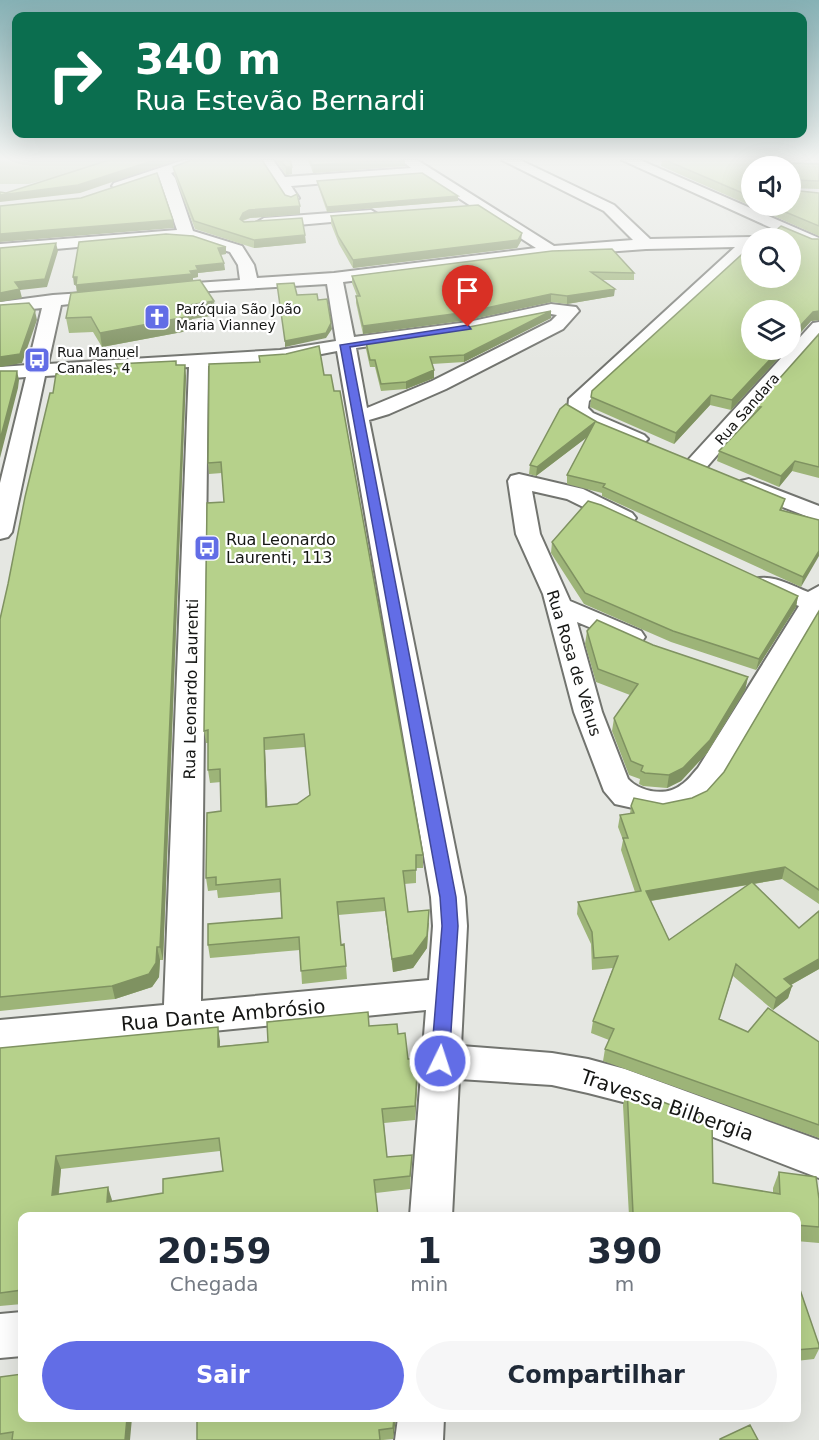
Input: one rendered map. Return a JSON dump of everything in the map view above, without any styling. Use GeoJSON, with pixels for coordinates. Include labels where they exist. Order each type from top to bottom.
{"type":"FeatureCollection","features":[{"type":"Feature","properties":{"kind":"street"},"geometry":{"type":"LineString","coordinates":[[184,227],[186,234]]}},
{"type":"Feature","properties":{"kind":"street"},"geometry":{"type":"LineString","coordinates":[[515,227],[551,251]]}},
{"type":"Feature","properties":{"kind":"street"},"geometry":{"type":"LineString","coordinates":[[629,227],[646,244]]}},
{"type":"Feature","properties":{"kind":"street"},"geometry":{"type":"LineString","coordinates":[[782,227],[818,243]]}},
{"type":"Feature","properties":{"kind":"street"},"geometry":{"type":"LineString","coordinates":[[0,249],[157,234],[186,234],[236,249],[246,265],[249,283]]}},
{"type":"Feature","properties":{"kind":"street"},"geometry":{"type":"LineString","coordinates":[[144,292],[334,278],[551,251],[646,244],[741,242]]}},
{"type":"Feature","properties":{"kind":"street"},"geometry":{"type":"LineString","coordinates":[[801,243],[818,243]]}},
{"type":"Feature","properties":{"kind":"street"},"geometry":{"type":"LineString","coordinates":[[741,251],[579,399],[578,409],[586,417],[666,452],[819,514]]}},
{"type":"Feature","properties":{"kind":"street"},"geometry":{"type":"LineString","coordinates":[[334,278],[367,467],[442,854],[450,926],[431,1212]]}},
{"type":"Feature","properties":{"kind":"street"},"geometry":{"type":"LineString","coordinates":[[0,306],[121,294]]}},
{"type":"Feature","properties":{"kind":"street"},"geometry":{"type":"LineString","coordinates":[[0,532],[53,300]]}},
{"type":"Feature","properties":{"kind":"street"},"geometry":{"type":"LineString","coordinates":[[0,373],[280,356],[468,327],[551,309],[570,311],[566,318],[547,331],[439,385],[382,410],[359,416]]}},
{"type":"Feature","properties":{"kind":"street","name":"Rua Sandara"},"geometry":{"type":"LineString","coordinates":[[713,471],[819,327]]}},
{"type":"Feature","properties":{"kind":"street","name":"Rua Leonardo Laurenti"},"geometry":{"type":"LineString","coordinates":[[182,1017],[192,699],[194,455],[199,362]]}},
{"type":"Feature","properties":{"kind":"street","name":"Rua Rosa de Vênus"},"geometry":{"type":"LineString","coordinates":[[645,528],[575,494],[519,481],[528,534],[559,605],[600,750],[615,784],[626,796],[660,803],[678,800],[692,793],[709,775],[753,681],[816,599],[738,572]]}},
{"type":"Feature","properties":{"kind":"street"},"geometry":{"type":"LineString","coordinates":[[559,605],[651,646]]}},
{"type":"Feature","properties":{"kind":"street","name":"Rua Dante Ambrósio"},"geometry":{"type":"LineString","coordinates":[[0,1036],[182,1017],[362,1003],[445,993]]}},
{"type":"Feature","properties":{"kind":"street","name":"Travessa Bilbergia"},"geometry":{"type":"LineString","coordinates":[[440,1061],[552,1069],[588,1076],[625,1086],[819,1159]]}},
{"type":"Feature","properties":{"kind":"street"},"geometry":{"type":"LineString","coordinates":[[0,1336],[18,1334]]}},
{"type":"Feature","properties":{"kind":"street"},"geometry":{"type":"LineString","coordinates":[[419,1440],[421,1422]]}},
{"type":"Feature","properties":{"kind":"building"},"geometry":{"type":"Polygon","coordinates":[[[0,227],[84,227],[0,234],[0,227]]]}},
{"type":"Feature","properties":{"kind":"building"},"geometry":{"type":"Polygon","coordinates":[[[214,227],[304,227],[305,235],[254,240],[214,227]]]}},
{"type":"Feature","properties":{"kind":"building"},"geometry":{"type":"Polygon","coordinates":[[[335,227],[513,227],[522,233],[518,240],[353,260],[335,227]]]}},
{"type":"Feature","properties":{"kind":"building"},"geometry":{"type":"Polygon","coordinates":[[[166,234],[193,236],[226,247],[218,248],[224,263],[196,266],[198,270],[190,271],[192,274],[76,285],[77,277],[73,277],[79,242],[166,234]]]}},
{"type":"Feature","properties":{"kind":"building"},"geometry":{"type":"Polygon","coordinates":[[[801,234],[819,239],[819,311],[813,312],[801,325],[801,300],[741,300],[741,360],[770,360],[732,400],[711,395],[676,433],[591,397],[592,391],[741,255],[741,288],[801,288],[801,234]]]}},
{"type":"Feature","properties":{"kind":"building"},"geometry":{"type":"Polygon","coordinates":[[[56,243],[45,279],[15,282],[20,289],[0,293],[0,248],[56,243]]]}},
{"type":"Feature","properties":{"kind":"building"},"geometry":{"type":"Polygon","coordinates":[[[612,249],[634,273],[591,272],[615,289],[567,296],[551,294],[468,312],[363,326],[356,296],[360,296],[352,276],[552,251],[612,249]]]}},
{"type":"Feature","properties":{"kind":"building"},"geometry":{"type":"Polygon","coordinates":[[[200,280],[214,301],[183,306],[191,316],[100,333],[91,317],[66,318],[71,293],[200,280]]]}},
{"type":"Feature","properties":{"kind":"building"},"geometry":{"type":"Polygon","coordinates":[[[294,283],[297,295],[317,294],[318,300],[327,299],[331,323],[326,333],[285,341],[277,284],[294,283]]]}},
{"type":"Feature","properties":{"kind":"building"},"geometry":{"type":"Polygon","coordinates":[[[29,303],[35,311],[20,354],[0,357],[0,305],[29,303]]]}},
{"type":"Feature","properties":{"kind":"building"},"geometry":{"type":"Polygon","coordinates":[[[551,311],[464,355],[430,357],[434,370],[406,382],[381,384],[375,360],[370,360],[366,342],[469,327],[551,311]]]}},
{"type":"Feature","properties":{"kind":"building"},"geometry":{"type":"Polygon","coordinates":[[[819,334],[819,467],[795,461],[781,476],[719,451],[761,407],[755,406],[796,360],[801,360],[801,354],[819,334]]]}},
{"type":"Feature","properties":{"kind":"building"},"geometry":{"type":"Polygon","coordinates":[[[319,346],[324,375],[331,375],[334,391],[340,391],[423,855],[416,855],[416,870],[403,871],[408,912],[429,910],[427,936],[413,955],[392,959],[384,898],[337,902],[341,945],[344,944],[346,966],[301,971],[299,937],[208,945],[208,924],[282,918],[280,879],[216,885],[216,877],[206,878],[207,813],[221,811],[220,769],[208,770],[208,730],[204,731],[207,503],[224,502],[221,462],[208,463],[209,364],[260,362],[259,356],[286,354],[319,346]],[[304,734],[264,738],[266,807],[297,804],[310,795],[304,734]]]}},
{"type":"Feature","properties":{"kind":"building"},"geometry":{"type":"Polygon","coordinates":[[[176,361],[176,365],[185,365],[162,907],[160,947],[157,947],[156,963],[149,974],[112,986],[0,997],[0,619],[25,497],[50,393],[53,393],[56,374],[118,368],[116,364],[176,361]]]}},
{"type":"Feature","properties":{"kind":"building"},"geometry":{"type":"Polygon","coordinates":[[[0,371],[17,371],[0,440],[0,371]]]}},
{"type":"Feature","properties":{"kind":"building"},"geometry":{"type":"Polygon","coordinates":[[[566,404],[597,422],[785,499],[780,510],[819,520],[819,551],[803,577],[603,487],[605,484],[567,475],[595,422],[537,467],[530,465],[560,409],[566,404]]]}},
{"type":"Feature","properties":{"kind":"building"},"geometry":{"type":"Polygon","coordinates":[[[588,501],[798,596],[759,659],[673,631],[585,593],[552,542],[588,501]]]}},
{"type":"Feature","properties":{"kind":"building"},"geometry":{"type":"Polygon","coordinates":[[[819,611],[819,890],[785,867],[646,891],[669,940],[752,882],[799,928],[819,911],[819,959],[784,979],[792,986],[776,998],[736,964],[719,1019],[748,1032],[768,1008],[819,1042],[819,1125],[605,1049],[614,1029],[593,1021],[618,956],[594,958],[592,932],[578,902],[641,891],[623,838],[628,838],[620,815],[634,813],[631,806],[634,798],[663,804],[692,798],[707,791],[724,772],[819,611]]]}},
{"type":"Feature","properties":{"kind":"building"},"geometry":{"type":"Polygon","coordinates":[[[597,620],[653,645],[748,677],[710,740],[683,768],[669,775],[645,773],[641,771],[643,766],[631,761],[614,718],[638,684],[598,669],[587,631],[597,620]]]}},
{"type":"Feature","properties":{"kind":"building"},"geometry":{"type":"Polygon","coordinates":[[[368,1012],[369,1026],[397,1024],[398,1034],[405,1033],[408,1059],[418,1059],[415,1106],[382,1109],[387,1157],[412,1155],[410,1176],[374,1180],[378,1212],[18,1212],[18,1291],[0,1293],[0,1048],[218,1027],[218,1047],[268,1042],[267,1022],[368,1012]],[[219,1138],[56,1156],[52,1195],[108,1187],[107,1202],[163,1193],[163,1179],[223,1171],[219,1138]]]}},
{"type":"Feature","properties":{"kind":"building"},"geometry":{"type":"Polygon","coordinates":[[[627,1088],[712,1121],[713,1183],[780,1194],[779,1172],[816,1177],[819,1227],[801,1225],[801,1212],[633,1212],[627,1088]]]}},
{"type":"Feature","properties":{"kind":"building"},"geometry":{"type":"Polygon","coordinates":[[[801,1293],[819,1345],[819,1348],[801,1350],[801,1293]]]}},
{"type":"Feature","properties":{"kind":"building"},"geometry":{"type":"Polygon","coordinates":[[[18,1375],[18,1422],[127,1422],[125,1440],[12,1440],[13,1432],[0,1434],[0,1377],[18,1375]]]}},
{"type":"Feature","properties":{"kind":"building"},"geometry":{"type":"Polygon","coordinates":[[[197,1422],[394,1422],[393,1428],[379,1430],[380,1440],[197,1440],[197,1422]]]}},
{"type":"Feature","properties":{"kind":"building"},"geometry":{"type":"Polygon","coordinates":[[[750,1425],[758,1440],[720,1440],[720,1439],[750,1425]]]}},
{"type":"Feature","properties":{"kind":"place","name":"Paróquia São João Maria Vianney"},"geometry":{"type":"Point","coordinates":[157,317]}},
{"type":"Feature","properties":{"kind":"place","name":"Rua Manuel Canales, 4"},"geometry":{"type":"Point","coordinates":[37,360]}},
{"type":"Feature","properties":{"kind":"place","name":"Rua Leonardo Laurenti, 113"},"geometry":{"type":"Point","coordinates":[207,548]}},
{"type":"Feature","properties":{"kind":"route"},"geometry":{"type":"LineString","coordinates":[[440,1061],[450,926],[448,897],[442,854],[345,345],[468,327]]}}]}
